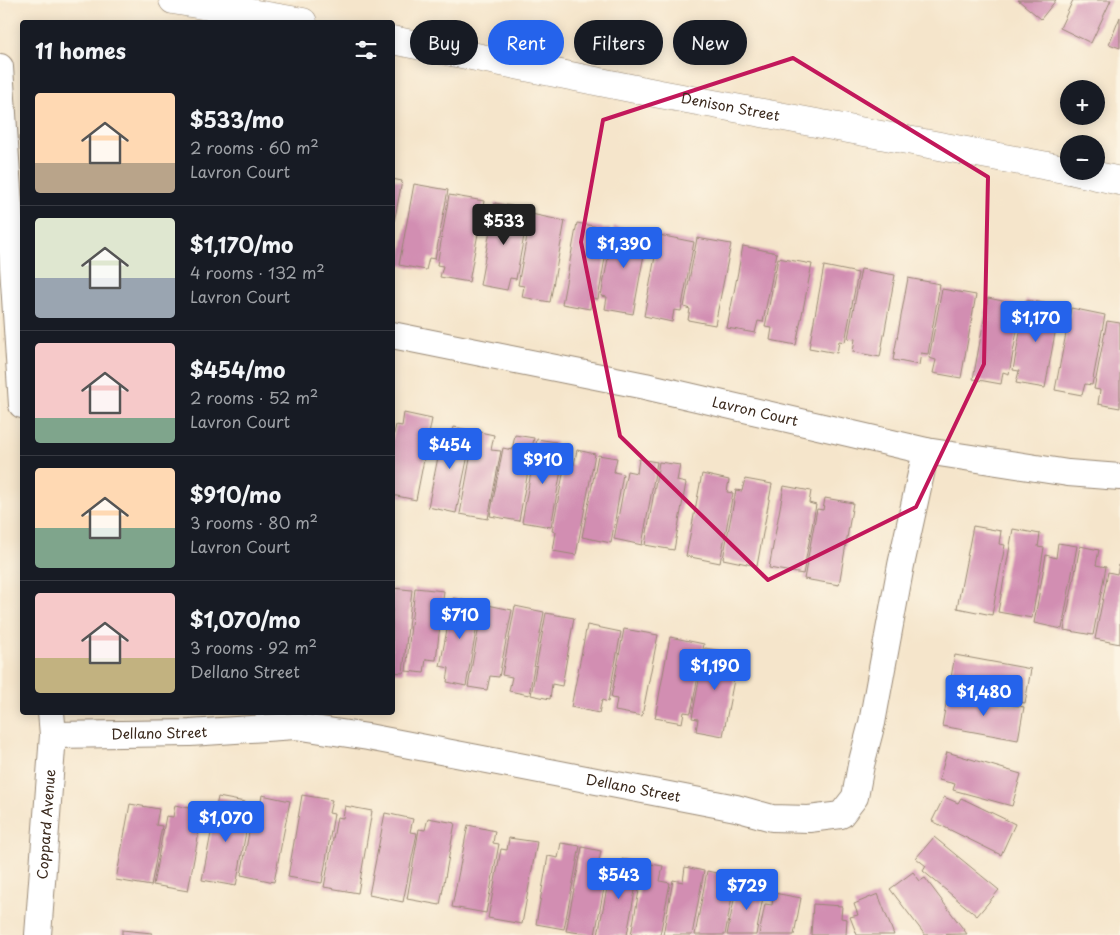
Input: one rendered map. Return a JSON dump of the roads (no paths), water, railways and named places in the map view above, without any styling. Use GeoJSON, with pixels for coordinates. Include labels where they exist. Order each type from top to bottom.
{"type":"FeatureCollection","features":[{"type":"Feature","properties":{"kind":"street"},"geometry":{"type":"LineString","coordinates":[[173,0],[291,20]]}},
{"type":"Feature","properties":{"kind":"street","name":"Denison Street"},"geometry":{"type":"LineString","coordinates":[[395,41],[660,94],[1060,168]]}},
{"type":"Feature","properties":{"kind":"street"},"geometry":{"type":"LineString","coordinates":[[0,67],[20,347]]}},
{"type":"Feature","properties":{"kind":"street"},"geometry":{"type":"LineString","coordinates":[[1105,178],[1120,181]]}},
{"type":"Feature","properties":{"kind":"street","name":"Lavron Court"},"geometry":{"type":"LineString","coordinates":[[395,336],[645,386],[926,452],[1068,473],[1120,477]]}},
{"type":"Feature","properties":{"kind":"street","name":"Dellano Street"},"geometry":{"type":"LineString","coordinates":[[52,724],[190,733],[295,726],[387,740],[736,808],[772,818],[809,819],[841,815],[855,797],[872,724],[901,565],[926,452]]}},
{"type":"Feature","properties":{"kind":"street","name":"Coppard Avenue"},"geometry":{"type":"LineString","coordinates":[[38,935],[52,724]]}}]}
